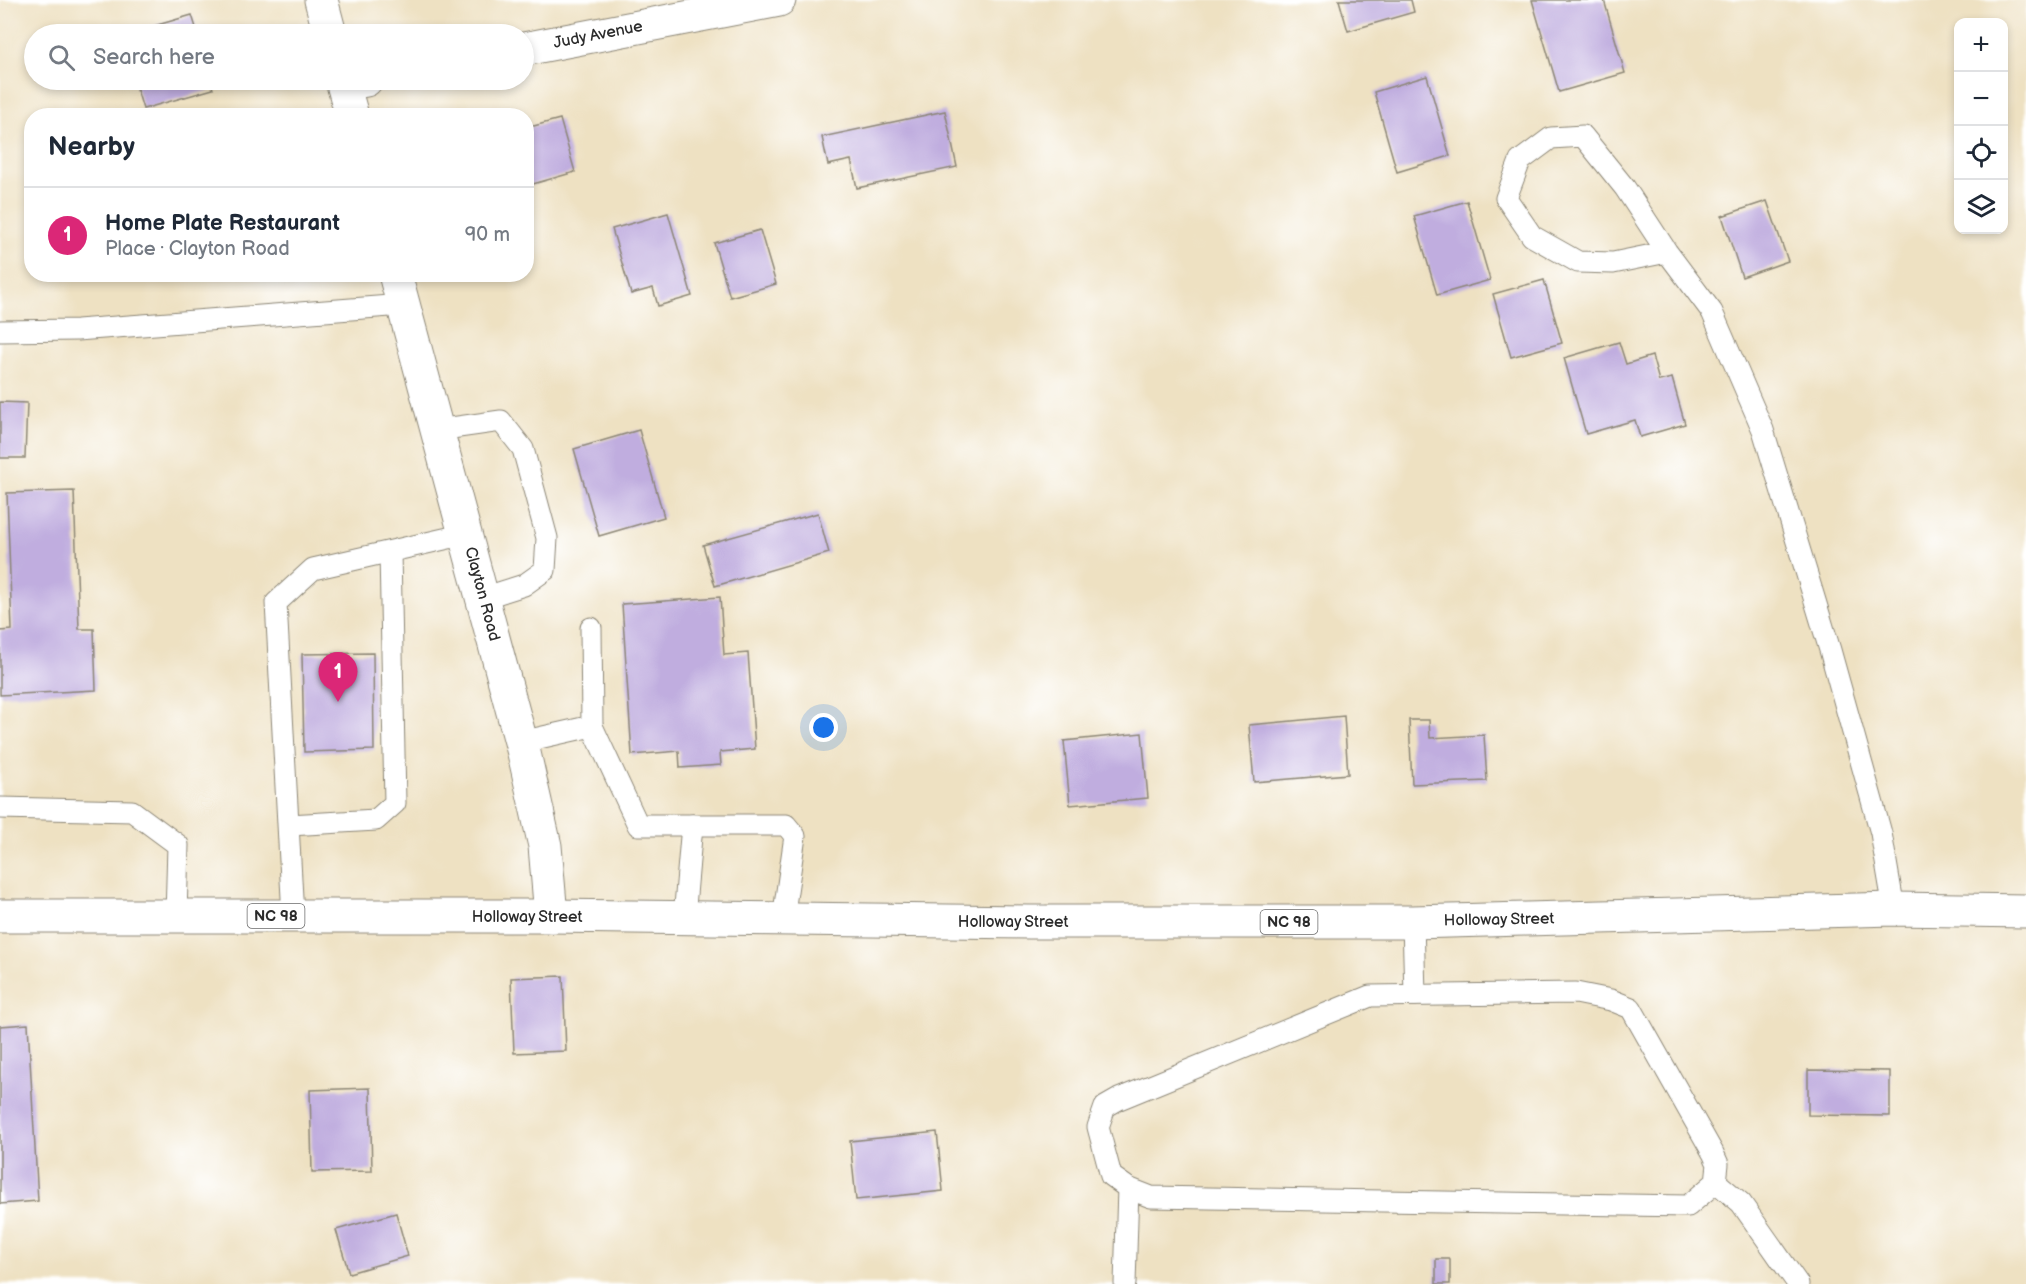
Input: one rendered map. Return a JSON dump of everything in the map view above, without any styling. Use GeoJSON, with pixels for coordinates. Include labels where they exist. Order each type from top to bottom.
{"type":"FeatureCollection","features":[{"type":"Feature","properties":{"kind":"main road"},"geometry":{"type":"LineString","coordinates":[[321,0],[327,24]]}},
{"type":"Feature","properties":{"kind":"main road","name":"Judy Avenue"},"geometry":{"type":"LineString","coordinates":[[534,47],[779,0]]}},
{"type":"Feature","properties":{"kind":"main road"},"geometry":{"type":"LineString","coordinates":[[351,90],[352,108]]}},
{"type":"Feature","properties":{"kind":"main road","name":"Clayton Road"},"geometry":{"type":"LineString","coordinates":[[399,290],[521,742],[545,846],[551,916]]}},
{"type":"Feature","properties":{"kind":"main road","name":"Holloway Street"},"geometry":{"type":"LineString","coordinates":[[0,916],[551,916],[1030,922],[1413,922],[1894,909],[2026,911]]}},
{"type":"Feature","properties":{"kind":"lane"},"geometry":{"type":"LineString","coordinates":[[1667,252],[1613,263],[1578,262],[1532,236],[1506,198],[1520,160],[1551,138],[1583,136],[1625,188],[1667,252],[1712,312],[1763,430],[1830,650],[1881,833],[1894,909]]}},
{"type":"Feature","properties":{"kind":"lane"},"geometry":{"type":"LineString","coordinates":[[0,331],[77,330],[399,290]]}},
{"type":"Feature","properties":{"kind":"lane"},"geometry":{"type":"LineString","coordinates":[[437,430],[501,421],[523,450],[547,538],[545,570],[524,585],[483,598]]}},
{"type":"Feature","properties":{"kind":"lane"},"geometry":{"type":"LineString","coordinates":[[294,916],[276,603],[314,569],[466,534]]}},
{"type":"Feature","properties":{"kind":"lane"},"geometry":{"type":"LineString","coordinates":[[288,825],[376,820],[395,802],[390,552]]}},
{"type":"Feature","properties":{"kind":"lane"},"geometry":{"type":"LineString","coordinates":[[591,628],[592,726],[638,825],[786,825],[795,836],[783,920]]}},
{"type":"Feature","properties":{"kind":"lane"},"geometry":{"type":"LineString","coordinates":[[521,742],[592,726]]}},
{"type":"Feature","properties":{"kind":"lane"},"geometry":{"type":"LineString","coordinates":[[0,808],[132,811],[178,845],[176,916]]}},
{"type":"Feature","properties":{"kind":"lane"},"geometry":{"type":"LineString","coordinates":[[684,918],[692,825]]}},
{"type":"Feature","properties":{"kind":"lane"},"geometry":{"type":"LineString","coordinates":[[1413,922],[1415,995]]}},
{"type":"Feature","properties":{"kind":"lane"},"geometry":{"type":"LineString","coordinates":[[1576,993],[1611,1000],[1631,1008],[1713,1152],[1718,1164],[1716,1182],[1688,1206],[1151,1197],[1128,1188],[1111,1176],[1098,1127],[1105,1107],[1119,1099],[1370,996],[1576,993]]}},
{"type":"Feature","properties":{"kind":"lane"},"geometry":{"type":"LineString","coordinates":[[1716,1182],[1741,1203],[1798,1284]]}},
{"type":"Feature","properties":{"kind":"lane"},"geometry":{"type":"LineString","coordinates":[[1125,1284],[1128,1188]]}},
{"type":"Feature","properties":{"kind":"building"},"geometry":{"type":"Polygon","coordinates":[[[1339,0],[1411,0],[1414,12],[1348,31],[1339,0]]]}},
{"type":"Feature","properties":{"kind":"building"},"geometry":{"type":"Polygon","coordinates":[[[1532,0],[1604,0],[1625,73],[1559,92],[1532,0]]]}},
{"type":"Feature","properties":{"kind":"building"},"geometry":{"type":"Polygon","coordinates":[[[192,15],[195,24],[161,24],[192,15]]]}},
{"type":"Feature","properties":{"kind":"building"},"geometry":{"type":"Polygon","coordinates":[[[1427,76],[1450,156],[1397,172],[1374,92],[1427,76]]]}},
{"type":"Feature","properties":{"kind":"building"},"geometry":{"type":"Polygon","coordinates":[[[137,90],[210,90],[146,108],[143,108],[137,90]]]}},
{"type":"Feature","properties":{"kind":"building"},"geometry":{"type":"Polygon","coordinates":[[[945,111],[957,167],[857,188],[851,160],[828,165],[822,137],[945,111]]]}},
{"type":"Feature","properties":{"kind":"building"},"geometry":{"type":"Polygon","coordinates":[[[560,119],[575,172],[534,184],[534,126],[560,119]]]}},
{"type":"Feature","properties":{"kind":"building"},"geometry":{"type":"Polygon","coordinates":[[[1467,201],[1490,280],[1437,295],[1414,216],[1467,201]]]}},
{"type":"Feature","properties":{"kind":"building"},"geometry":{"type":"Polygon","coordinates":[[[1767,201],[1788,261],[1742,277],[1722,216],[1767,201]]]}},
{"type":"Feature","properties":{"kind":"building"},"geometry":{"type":"Polygon","coordinates":[[[668,213],[692,296],[658,306],[653,288],[631,294],[612,229],[668,213]]]}},
{"type":"Feature","properties":{"kind":"building"},"geometry":{"type":"Polygon","coordinates":[[[760,230],[776,284],[730,297],[714,243],[760,230]]]}},
{"type":"Feature","properties":{"kind":"building"},"geometry":{"type":"Polygon","coordinates":[[[1544,280],[1562,343],[1511,357],[1493,294],[1544,280]]]}},
{"type":"Feature","properties":{"kind":"building"},"geometry":{"type":"Polygon","coordinates":[[[1619,342],[1626,364],[1652,356],[1659,381],[1672,378],[1685,424],[1640,437],[1635,420],[1586,434],[1564,358],[1619,342]]]}},
{"type":"Feature","properties":{"kind":"building"},"geometry":{"type":"Polygon","coordinates":[[[0,402],[27,403],[25,458],[0,458],[0,402]]]}},
{"type":"Feature","properties":{"kind":"building"},"geometry":{"type":"Polygon","coordinates":[[[639,430],[664,517],[599,536],[574,449],[639,430]]]}},
{"type":"Feature","properties":{"kind":"building"},"geometry":{"type":"Polygon","coordinates":[[[74,491],[79,629],[94,629],[96,690],[0,695],[0,631],[12,630],[7,493],[74,491]]]}},
{"type":"Feature","properties":{"kind":"building"},"geometry":{"type":"Polygon","coordinates":[[[818,513],[829,553],[715,586],[703,545],[818,513]]]}},
{"type":"Feature","properties":{"kind":"building"},"geometry":{"type":"Polygon","coordinates":[[[720,597],[724,655],[748,653],[755,749],[720,752],[721,765],[680,768],[679,751],[632,755],[622,604],[720,597]]]}},
{"type":"Feature","properties":{"kind":"building"},"geometry":{"type":"Polygon","coordinates":[[[373,653],[374,750],[304,752],[302,654],[373,653]]]}},
{"type":"Feature","properties":{"kind":"building"},"geometry":{"type":"Polygon","coordinates":[[[1344,716],[1348,774],[1254,782],[1249,725],[1344,716]]]}},
{"type":"Feature","properties":{"kind":"building"},"geometry":{"type":"Polygon","coordinates":[[[1409,720],[1429,720],[1430,738],[1484,735],[1487,781],[1412,784],[1409,720]]]}},
{"type":"Feature","properties":{"kind":"building"},"geometry":{"type":"Polygon","coordinates":[[[1142,733],[1148,798],[1070,805],[1064,741],[1142,733]]]}},
{"type":"Feature","properties":{"kind":"building"},"geometry":{"type":"Polygon","coordinates":[[[563,976],[566,1051],[514,1053],[511,978],[563,976]]]}},
{"type":"Feature","properties":{"kind":"building"},"geometry":{"type":"Polygon","coordinates":[[[28,1024],[38,1201],[0,1204],[0,1026],[28,1024]]]}},
{"type":"Feature","properties":{"kind":"building"},"geometry":{"type":"Polygon","coordinates":[[[1808,1070],[1890,1071],[1890,1116],[1808,1115],[1808,1070]]]}},
{"type":"Feature","properties":{"kind":"building"},"geometry":{"type":"Polygon","coordinates":[[[370,1088],[372,1171],[312,1172],[310,1090],[370,1088]]]}},
{"type":"Feature","properties":{"kind":"building"},"geometry":{"type":"Polygon","coordinates":[[[937,1132],[943,1191],[856,1200],[850,1141],[937,1132]]]}},
{"type":"Feature","properties":{"kind":"building"},"geometry":{"type":"Polygon","coordinates":[[[396,1213],[408,1256],[349,1273],[336,1230],[396,1213]]]}},
{"type":"Feature","properties":{"kind":"building"},"geometry":{"type":"Polygon","coordinates":[[[1436,1259],[1450,1259],[1450,1284],[1436,1284],[1436,1259]]]}},
{"type":"Feature","properties":{"kind":"place","name":"Home Plate Restaurant"},"geometry":{"type":"Point","coordinates":[338,702]}}]}
